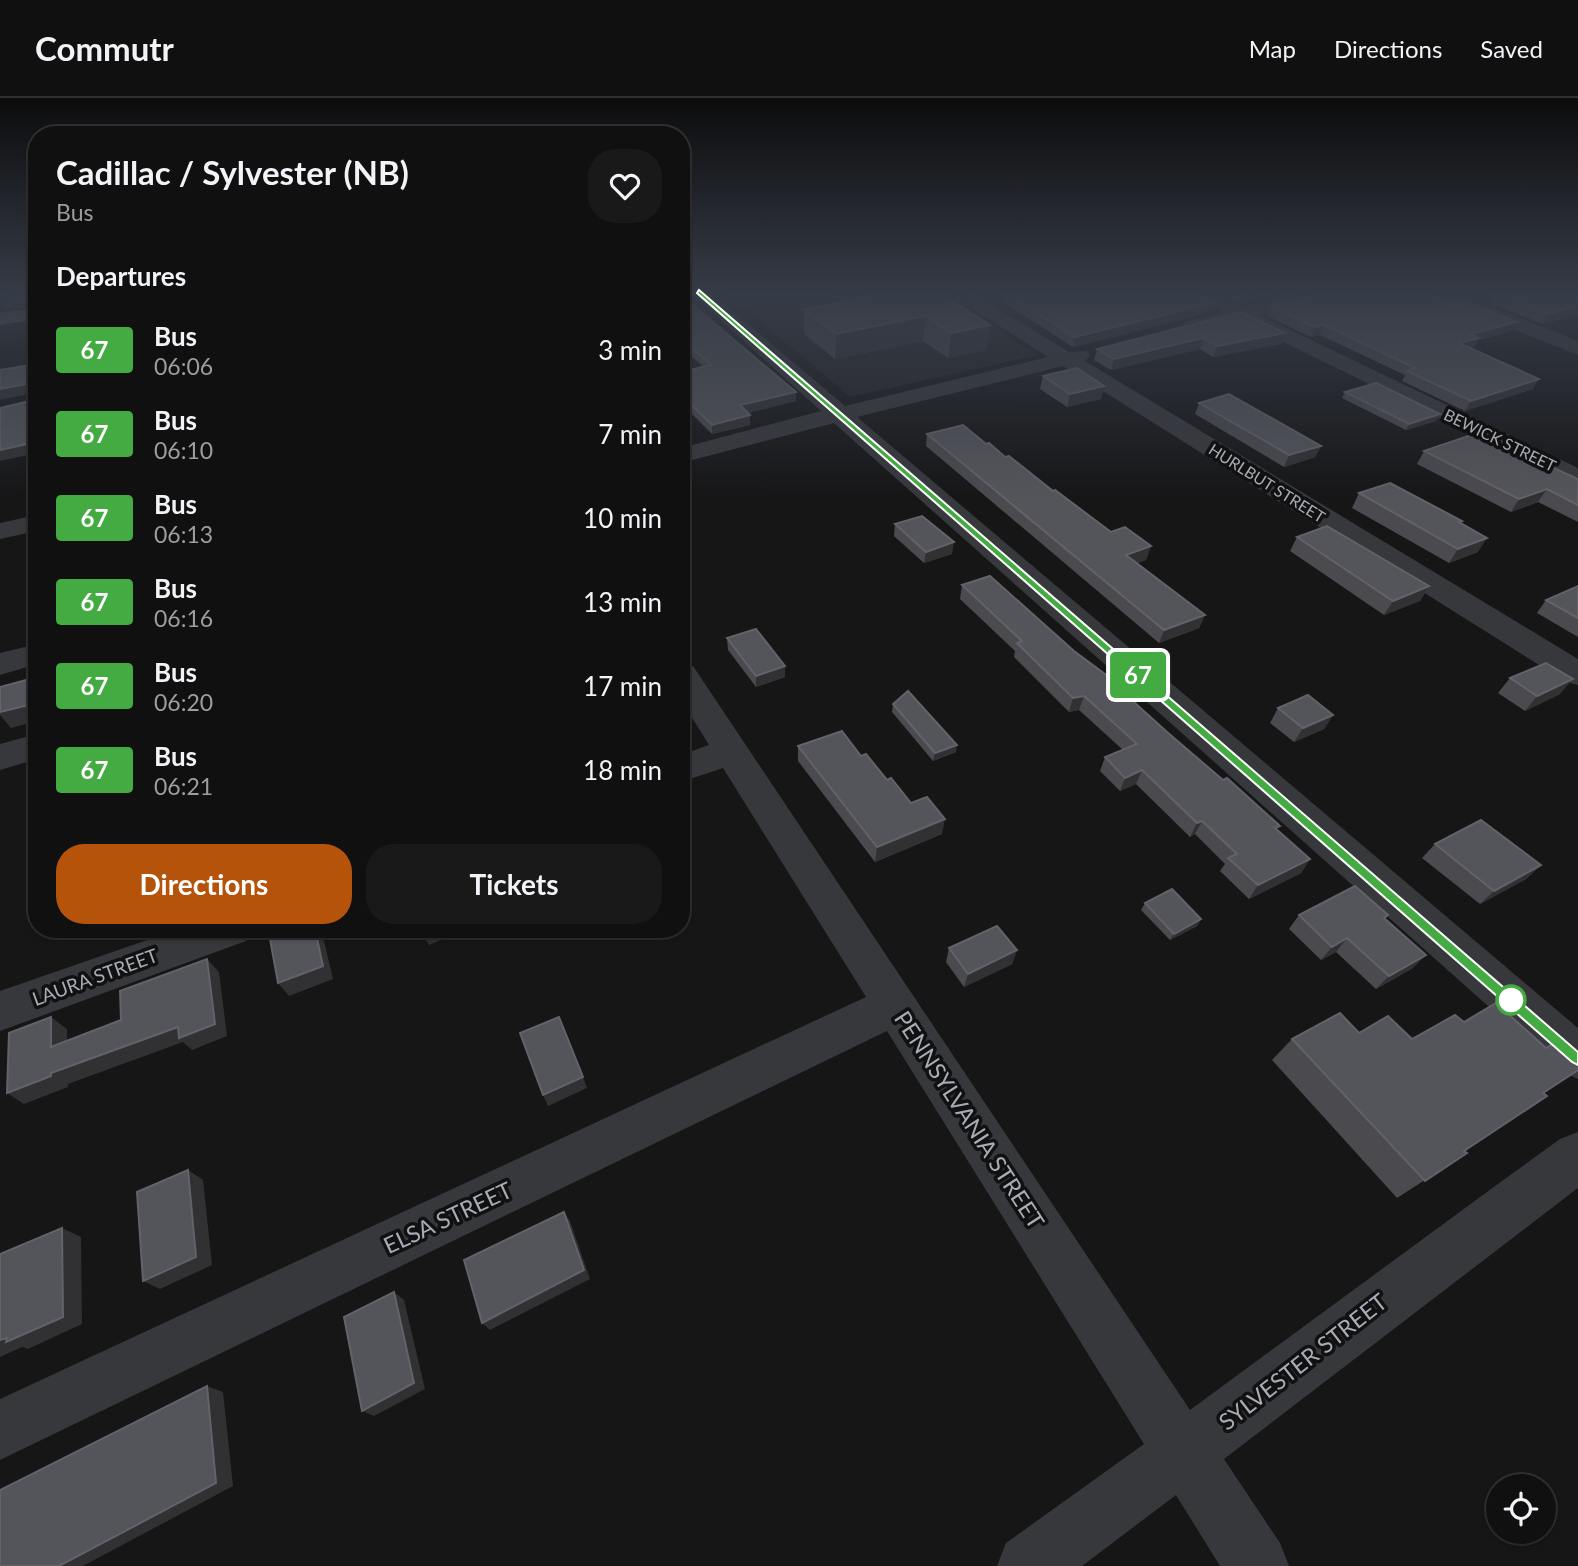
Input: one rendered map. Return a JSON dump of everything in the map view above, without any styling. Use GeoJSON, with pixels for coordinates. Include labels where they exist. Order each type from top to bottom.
{"type":"FeatureCollection","features":[{"type":"Feature","properties":{"kind":"street"},"geometry":{"type":"LineString","coordinates":[[778,361],[1578,1057]]}},
{"type":"Feature","properties":{"kind":"street"},"geometry":{"type":"LineString","coordinates":[[690,454],[1059,361]]}},
{"type":"Feature","properties":{"kind":"street","name":"HURLBUT STREET"},"geometry":{"type":"LineString","coordinates":[[1067,361],[1578,674]]}},
{"type":"Feature","properties":{"kind":"street","name":"BEWICK STREET"},"geometry":{"type":"LineString","coordinates":[[1336,361],[1578,478]]}},
{"type":"Feature","properties":{"kind":"street"},"geometry":{"type":"LineString","coordinates":[[0,531],[28,525]]}},
{"type":"Feature","properties":{"kind":"street"},"geometry":{"type":"LineString","coordinates":[[0,664],[28,656]]}},
{"type":"Feature","properties":{"kind":"street","name":"PENNSYLVANIA STREET"},"geometry":{"type":"LineString","coordinates":[[690,688],[1257,1566]]}},
{"type":"Feature","properties":{"kind":"street"},"geometry":{"type":"LineString","coordinates":[[0,757],[28,749]]}},
{"type":"Feature","properties":{"kind":"street"},"geometry":{"type":"LineString","coordinates":[[690,766],[731,751]]}},
{"type":"Feature","properties":{"kind":"street","name":"LAURA STREET"},"geometry":{"type":"LineString","coordinates":[[0,1011],[205,938]]}},
{"type":"Feature","properties":{"kind":"street","name":"ELSA STREET"},"geometry":{"type":"LineString","coordinates":[[0,1430],[895,1005]]}},
{"type":"Feature","properties":{"kind":"street","name":"SYLVESTER STREET"},"geometry":{"type":"LineString","coordinates":[[1029,1566],[1578,1157]]}},
{"type":"Feature","properties":{"kind":"shaded area"},"geometry":{"type":"Polygon","coordinates":[[[807,361],[1013,361],[850,397],[807,361]]]}},
{"type":"Feature","properties":{"kind":"building"},"geometry":{"type":"Polygon","coordinates":[[[706,361],[759,361],[796,392],[740,405],[750,415],[712,425],[690,404],[690,370],[711,365],[706,361]]]}},
{"type":"Feature","properties":{"kind":"building"},"geometry":{"type":"Polygon","coordinates":[[[1399,361],[1498,361],[1539,379],[1471,401],[1407,371],[1415,368],[1399,361]]]}},
{"type":"Feature","properties":{"kind":"building"},"geometry":{"type":"Polygon","coordinates":[[[28,365],[28,384],[0,389],[0,370],[28,365]]]}},
{"type":"Feature","properties":{"kind":"building"},"geometry":{"type":"Polygon","coordinates":[[[1077,368],[1104,386],[1070,394],[1043,376],[1077,368]]]}},
{"type":"Feature","properties":{"kind":"building"},"geometry":{"type":"Polygon","coordinates":[[[1376,383],[1440,414],[1409,424],[1345,392],[1376,383]]]}},
{"type":"Feature","properties":{"kind":"building"},"geometry":{"type":"Polygon","coordinates":[[[1229,394],[1321,446],[1289,455],[1199,403],[1229,394]]]}},
{"type":"Feature","properties":{"kind":"building"},"geometry":{"type":"Polygon","coordinates":[[[28,401],[28,444],[0,450],[0,408],[28,401]]]}},
{"type":"Feature","properties":{"kind":"building"},"geometry":{"type":"Polygon","coordinates":[[[963,425],[1111,532],[1125,527],[1151,546],[1126,555],[1205,615],[1164,630],[927,434],[963,425]]]}},
{"type":"Feature","properties":{"kind":"building"},"geometry":{"type":"Polygon","coordinates":[[[1477,433],[1578,479],[1578,505],[1547,489],[1519,499],[1424,451],[1477,433]]]}},
{"type":"Feature","properties":{"kind":"building"},"geometry":{"type":"Polygon","coordinates":[[[1390,483],[1462,521],[1459,522],[1487,538],[1458,549],[1359,493],[1390,483]]]}},
{"type":"Feature","properties":{"kind":"building"},"geometry":{"type":"Polygon","coordinates":[[[922,516],[954,542],[926,552],[895,524],[922,516]]]}},
{"type":"Feature","properties":{"kind":"building"},"geometry":{"type":"Polygon","coordinates":[[[1327,526],[1429,586],[1393,601],[1297,537],[1327,526]]]}},
{"type":"Feature","properties":{"kind":"building"},"geometry":{"type":"Polygon","coordinates":[[[990,576],[1074,651],[1117,683],[1114,684],[1223,780],[1227,778],[1280,826],[1275,828],[1310,859],[1258,885],[1228,858],[1237,854],[1202,821],[1197,823],[1142,770],[1125,778],[1105,757],[1137,744],[1084,696],[1073,698],[1017,643],[1022,641],[962,585],[990,576]]]}},
{"type":"Feature","properties":{"kind":"building"},"geometry":{"type":"Polygon","coordinates":[[[1578,586],[1578,618],[1546,600],[1578,586]]]}},
{"type":"Feature","properties":{"kind":"building"},"geometry":{"type":"Polygon","coordinates":[[[756,629],[785,666],[756,676],[727,638],[756,629]]]}},
{"type":"Feature","properties":{"kind":"building"},"geometry":{"type":"Polygon","coordinates":[[[1546,663],[1573,679],[1537,696],[1510,678],[1546,663]]]}},
{"type":"Feature","properties":{"kind":"building"},"geometry":{"type":"Polygon","coordinates":[[[28,679],[28,705],[0,712],[0,687],[28,679]]]}},
{"type":"Feature","properties":{"kind":"building"},"geometry":{"type":"Polygon","coordinates":[[[908,691],[957,745],[935,753],[893,704],[908,691]]]}},
{"type":"Feature","properties":{"kind":"building"},"geometry":{"type":"Polygon","coordinates":[[[1308,695],[1333,715],[1303,728],[1278,708],[1308,695]]]}},
{"type":"Feature","properties":{"kind":"building"},"geometry":{"type":"Polygon","coordinates":[[[842,731],[861,756],[866,754],[887,780],[891,778],[911,803],[927,797],[945,819],[877,847],[798,746],[842,731]]]}},
{"type":"Feature","properties":{"kind":"building"},"geometry":{"type":"Polygon","coordinates":[[[1481,820],[1541,865],[1494,891],[1435,844],[1481,820]]]}},
{"type":"Feature","properties":{"kind":"building"},"geometry":{"type":"Polygon","coordinates":[[[1355,886],[1388,915],[1384,918],[1426,955],[1389,976],[1347,938],[1332,947],[1299,915],[1355,886]]]}},
{"type":"Feature","properties":{"kind":"building"},"geometry":{"type":"Polygon","coordinates":[[[1172,889],[1201,919],[1174,934],[1145,903],[1172,889]]]}},
{"type":"Feature","properties":{"kind":"building"},"geometry":{"type":"Polygon","coordinates":[[[997,926],[1017,950],[968,974],[949,948],[997,926]]]}},
{"type":"Feature","properties":{"kind":"building"},"geometry":{"type":"Polygon","coordinates":[[[317,938],[323,966],[278,983],[270,939],[317,938]]]}},
{"type":"Feature","properties":{"kind":"building"},"geometry":{"type":"Polygon","coordinates":[[[207,959],[215,1024],[179,1038],[178,1027],[51,1073],[51,1076],[7,1093],[9,1033],[51,1017],[51,1047],[121,1020],[120,991],[207,959]]]}},
{"type":"Feature","properties":{"kind":"building"},"geometry":{"type":"Polygon","coordinates":[[[1496,1003],[1546,1048],[1553,1044],[1578,1066],[1578,1070],[1543,1093],[1547,1096],[1464,1151],[1467,1153],[1425,1181],[1292,1039],[1340,1013],[1359,1033],[1388,1016],[1412,1039],[1455,1015],[1464,1022],[1496,1003]]]}},
{"type":"Feature","properties":{"kind":"building"},"geometry":{"type":"Polygon","coordinates":[[[559,1017],[583,1077],[543,1095],[520,1033],[559,1017]]]}},
{"type":"Feature","properties":{"kind":"building"},"geometry":{"type":"Polygon","coordinates":[[[188,1170],[196,1257],[143,1281],[137,1192],[188,1170]]]}},
{"type":"Feature","properties":{"kind":"building"},"geometry":{"type":"Polygon","coordinates":[[[564,1212],[584,1270],[482,1323],[464,1260],[564,1212]]]}},
{"type":"Feature","properties":{"kind":"building"},"geometry":{"type":"Polygon","coordinates":[[[62,1228],[63,1317],[6,1342],[7,1338],[0,1340],[0,1254],[62,1228]]]}},
{"type":"Feature","properties":{"kind":"building"},"geometry":{"type":"Polygon","coordinates":[[[394,1292],[414,1383],[362,1411],[344,1317],[394,1292]]]}},
{"type":"Feature","properties":{"kind":"building"},"geometry":{"type":"Polygon","coordinates":[[[207,1386],[216,1483],[59,1566],[0,1566],[0,1490],[207,1386]]]}},
{"type":"Feature","properties":{"kind":"bus line","name":"67"},"geometry":{"type":"LineString","coordinates":[[778,361],[1578,1057]]}}]}
